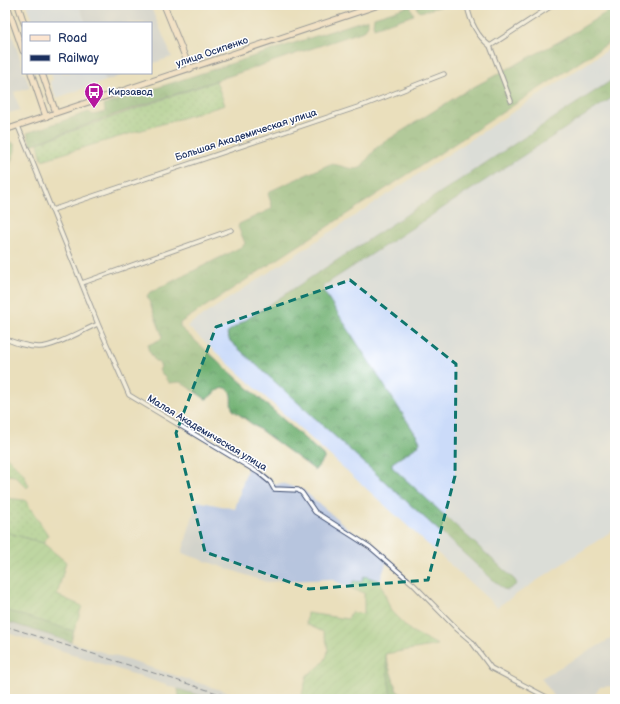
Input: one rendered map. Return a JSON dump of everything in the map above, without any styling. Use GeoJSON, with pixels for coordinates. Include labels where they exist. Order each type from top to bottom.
{"type":"FeatureCollection","features":[{"type":"Feature","properties":{"kind":"main road"},"geometry":{"type":"LineString","coordinates":[[7,5],[22,48]]}},
{"type":"Feature","properties":{"kind":"main road"},"geometry":{"type":"LineString","coordinates":[[18,5],[24,22]]}},
{"type":"Feature","properties":{"kind":"main road"},"geometry":{"type":"LineString","coordinates":[[164,5],[190,69]]}},
{"type":"Feature","properties":{"kind":"main road","name":"улица Осипенко"},"geometry":{"type":"LineString","coordinates":[[5,130],[190,69],[367,7],[379,5]]}},
{"type":"Feature","properties":{"kind":"main road"},"geometry":{"type":"LineString","coordinates":[[31,74],[46,117]]}},
{"type":"Feature","properties":{"kind":"main road"},"geometry":{"type":"LineString","coordinates":[[42,74],[56,113]]}},
{"type":"Feature","properties":{"kind":"street"},"geometry":{"type":"LineString","coordinates":[[467,5],[471,21],[483,41],[490,46],[511,101]]}},
{"type":"Feature","properties":{"kind":"street"},"geometry":{"type":"LineString","coordinates":[[490,46],[553,5]]}},
{"type":"Feature","properties":{"kind":"street","name":"Большая Академическая улица"},"geometry":{"type":"LineString","coordinates":[[52,210],[367,104],[444,74]]}},
{"type":"Feature","properties":{"kind":"street"},"geometry":{"type":"LineString","coordinates":[[5,339],[20,344],[41,347],[98,324],[18,126]]}},
{"type":"Feature","properties":{"kind":"street"},"geometry":{"type":"LineString","coordinates":[[82,283],[231,230]]}},
{"type":"Feature","properties":{"kind":"street","name":"Малая Академическая улица"},"geometry":{"type":"LineString","coordinates":[[98,324],[129,395],[259,473],[270,482],[274,489],[298,490],[302,493],[315,512],[370,547],[413,584],[458,630],[471,641],[491,668],[550,699]]}},
{"type":"Feature","properties":{"kind":"highlighted area"},"geometry":{"type":"Polygon","coordinates":[[[350,280],[456,364],[455,476],[428,580],[309,589],[205,552],[176,433],[216,327],[350,280]]]}},
{"type":"Feature","properties":{"kind":"shaded area"},"geometry":{"type":"Polygon","coordinates":[[[27,5],[79,5],[86,22],[34,22],[27,5]]]}},
{"type":"Feature","properties":{"kind":"shaded area"},"geometry":{"type":"Polygon","coordinates":[[[79,5],[150,5],[172,57],[152,64],[152,22],[86,22],[79,5]]]}},
{"type":"Feature","properties":{"kind":"shaded area"},"geometry":{"type":"Polygon","coordinates":[[[5,14],[22,64],[22,74],[25,74],[30,88],[14,92],[20,110],[5,114],[5,14]]]}},
{"type":"Feature","properties":{"kind":"shaded area"},"geometry":{"type":"Polygon","coordinates":[[[615,45],[615,529],[497,607],[187,326],[615,45]]]}},
{"type":"Feature","properties":{"kind":"shaded area"},"geometry":{"type":"Polygon","coordinates":[[[51,74],[103,74],[106,81],[56,98],[50,81],[53,80],[51,74]]]}},
{"type":"Feature","properties":{"kind":"shaded area"},"geometry":{"type":"Polygon","coordinates":[[[103,74],[124,74],[106,81],[103,74]]]}},
{"type":"Feature","properties":{"kind":"shaded area"},"geometry":{"type":"Polygon","coordinates":[[[248,466],[272,486],[281,483],[303,490],[349,529],[388,558],[380,581],[364,577],[362,582],[353,581],[352,589],[331,579],[266,582],[182,553],[197,501],[235,509],[248,466]]]}},
{"type":"Feature","properties":{"kind":"shaded area"},"geometry":{"type":"Polygon","coordinates":[[[5,621],[249,699],[211,699],[178,689],[5,632],[5,621]]]}},
{"type":"Feature","properties":{"kind":"shaded area"},"geometry":{"type":"Polygon","coordinates":[[[614,637],[615,686],[600,687],[592,699],[556,699],[541,678],[614,637]]]}},
{"type":"Feature","properties":{"kind":"green space"},"geometry":{"type":"Polygon","coordinates":[[[418,5],[447,5],[420,12],[417,9],[418,5]]]}},
{"type":"Feature","properties":{"kind":"green space"},"geometry":{"type":"Polygon","coordinates":[[[410,6],[414,15],[374,28],[374,17],[410,6]]]}},
{"type":"Feature","properties":{"kind":"green space"},"geometry":{"type":"Polygon","coordinates":[[[615,7],[615,39],[180,323],[180,327],[324,456],[324,459],[315,470],[233,410],[231,395],[229,390],[226,388],[218,390],[206,399],[180,382],[169,383],[159,370],[161,367],[158,362],[155,361],[148,349],[148,345],[161,339],[162,335],[147,296],[149,293],[243,246],[245,243],[238,227],[239,224],[271,209],[272,206],[268,194],[270,191],[330,164],[353,169],[360,168],[378,146],[464,92],[560,41],[615,7]]]}},
{"type":"Feature","properties":{"kind":"green space"},"geometry":{"type":"Polygon","coordinates":[[[368,19],[368,25],[364,31],[119,113],[31,145],[27,133],[89,112],[93,115],[105,112],[104,105],[368,19]]]}},
{"type":"Feature","properties":{"kind":"green space"},"geometry":{"type":"Polygon","coordinates":[[[615,78],[615,96],[323,286],[323,290],[420,442],[418,446],[392,463],[392,467],[515,580],[517,584],[508,590],[503,589],[230,341],[227,334],[229,331],[615,78]]]}},
{"type":"Feature","properties":{"kind":"green space"},"geometry":{"type":"Polygon","coordinates":[[[216,81],[225,105],[42,160],[38,143],[216,81]]]}},
{"type":"Feature","properties":{"kind":"green space"},"geometry":{"type":"Polygon","coordinates":[[[12,142],[15,145],[15,151],[5,177],[5,144],[12,142]]]}},
{"type":"Feature","properties":{"kind":"green space"},"geometry":{"type":"Polygon","coordinates":[[[5,455],[23,473],[29,486],[27,488],[15,476],[5,475],[5,455]]]}},
{"type":"Feature","properties":{"kind":"green space"},"geometry":{"type":"Polygon","coordinates":[[[5,498],[25,500],[48,535],[43,543],[5,532],[5,498]]]}},
{"type":"Feature","properties":{"kind":"green space"},"geometry":{"type":"Polygon","coordinates":[[[5,532],[43,543],[66,562],[57,595],[82,606],[74,631],[5,610],[5,532]]]}},
{"type":"Feature","properties":{"kind":"green space"},"geometry":{"type":"Polygon","coordinates":[[[364,576],[380,581],[391,611],[411,631],[438,645],[385,654],[391,699],[301,699],[307,675],[314,671],[323,662],[328,652],[328,646],[323,632],[306,624],[307,613],[348,619],[351,612],[364,614],[364,593],[352,589],[353,581],[362,582],[364,576]]]}},
{"type":"Feature","properties":{"kind":"green space"},"geometry":{"type":"Polygon","coordinates":[[[5,610],[74,631],[71,642],[5,621],[5,610]]]}},
{"type":"Feature","properties":{"kind":"green space"},"geometry":{"type":"Polygon","coordinates":[[[385,654],[397,691],[413,699],[391,699],[385,654]]]}},
{"type":"Feature","properties":{"kind":"green space"},"geometry":{"type":"Polygon","coordinates":[[[178,689],[211,699],[179,699],[178,689]]]}},
{"type":"Feature","properties":{"kind":"railway"},"geometry":{"type":"LineString","coordinates":[[5,626],[236,699]]}},
{"type":"Feature","properties":{"kind":"place","name":"Кирзавод"},"geometry":{"type":"Point","coordinates":[94,109]}}]}
